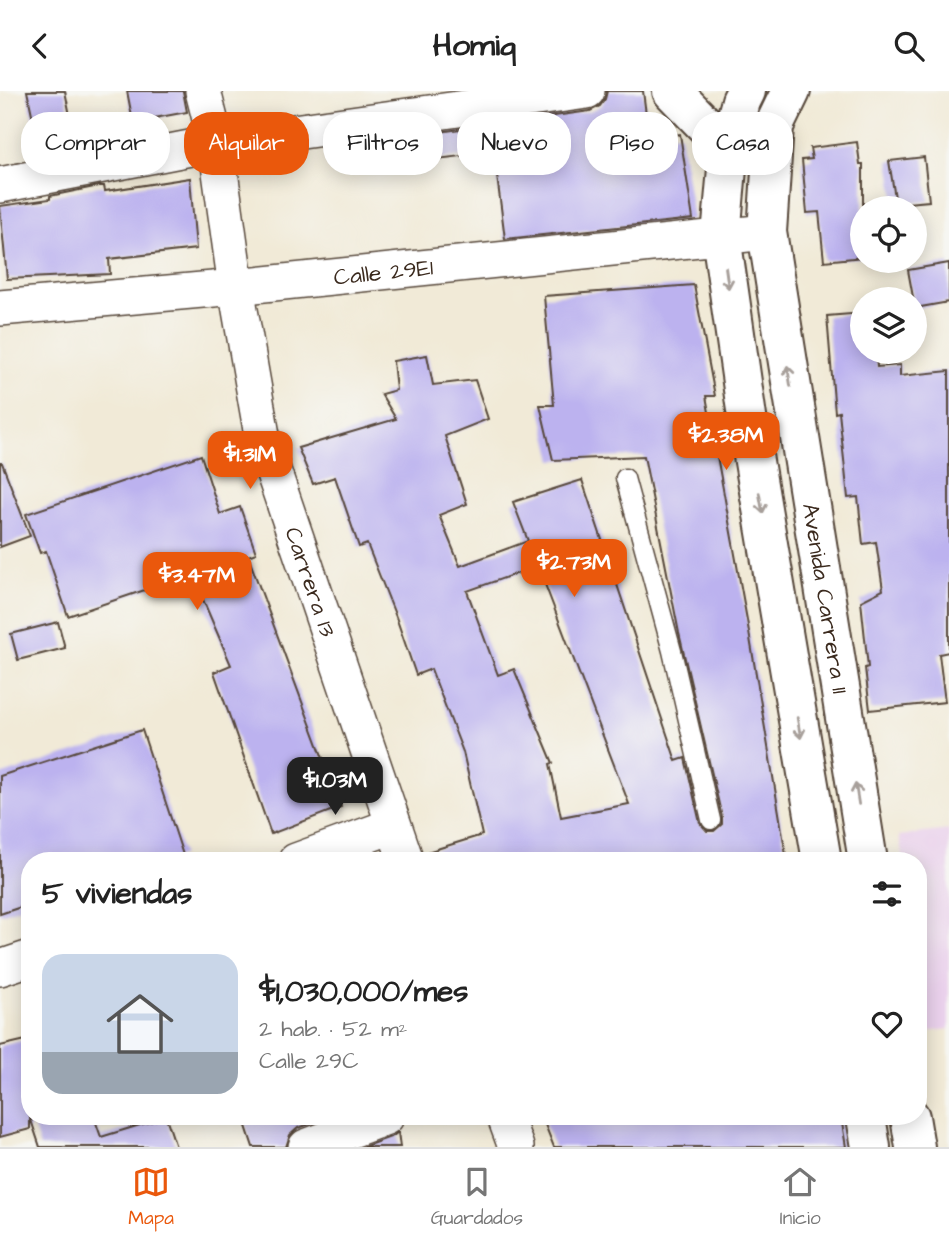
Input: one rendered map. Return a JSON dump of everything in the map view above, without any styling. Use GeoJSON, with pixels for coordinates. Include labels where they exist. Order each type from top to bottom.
{"type":"FeatureCollection","features":[{"type":"Feature","properties":{"kind":"street","name":"Carrera 13"},"geometry":{"type":"LineString","coordinates":[[203,91],[208,112]]}},
{"type":"Feature","properties":{"kind":"street"},"geometry":{"type":"LineString","coordinates":[[309,130],[587,91]]}},
{"type":"Feature","properties":{"kind":"street"},"geometry":{"type":"LineString","coordinates":[[672,91],[693,112]]}},
{"type":"Feature","properties":{"kind":"street","name":"Avenida Carrera 11"},"geometry":{"type":"LineString","coordinates":[[740,112],[746,91]]}},
{"type":"Feature","properties":{"kind":"street","name":"Avenida Carrera 11"},"geometry":{"type":"LineString","coordinates":[[781,112],[791,91]]}},
{"type":"Feature","properties":{"kind":"street"},"geometry":{"type":"LineString","coordinates":[[0,185],[184,149]]}},
{"type":"Feature","properties":{"kind":"street","name":"Carrera 13"},"geometry":{"type":"LineString","coordinates":[[220,175],[236,287],[263,442],[403,852]]}},
{"type":"Feature","properties":{"kind":"street","name":"Avenida Carrera 11"},"geometry":{"type":"LineString","coordinates":[[727,175],[722,236],[750,438],[820,852]]}},
{"type":"Feature","properties":{"kind":"street","name":"Avenida Carrera 11"},"geometry":{"type":"LineString","coordinates":[[771,175],[766,232],[867,852]]}},
{"type":"Feature","properties":{"kind":"street","name":"Calle 29E1"},"geometry":{"type":"LineString","coordinates":[[0,308],[236,287],[766,232]]}},
{"type":"Feature","properties":{"kind":"street"},"geometry":{"type":"LineString","coordinates":[[321,852],[393,826]]}},
{"type":"Feature","properties":{"kind":"street"},"geometry":{"type":"LineString","coordinates":[[0,968],[21,961]]}},
{"type":"Feature","properties":{"kind":"street"},"geometry":{"type":"LineString","coordinates":[[306,1147],[365,1125]]}},
{"type":"Feature","properties":{"kind":"street"},"geometry":{"type":"LineString","coordinates":[[508,1125],[516,1147]]}},
{"type":"Feature","properties":{"kind":"street"},"geometry":{"type":"LineString","coordinates":[[867,1125],[871,1147]]}},
{"type":"Feature","properties":{"kind":"street"},"geometry":{"type":"LineString","coordinates":[[911,1125],[915,1147]]}},
{"type":"Feature","properties":{"kind":"lane"},"geometry":{"type":"LineString","coordinates":[[625,478],[672,651],[711,820]]}},
{"type":"Feature","properties":{"kind":"shaded area"},"geometry":{"type":"Polygon","coordinates":[[[949,830],[949,1029],[927,1032],[927,852],[902,852],[899,836],[949,830]]]}},
{"type":"Feature","properties":{"kind":"building"},"geometry":{"type":"Polygon","coordinates":[[[27,91],[65,91],[69,112],[32,112],[27,91]]]}},
{"type":"Feature","properties":{"kind":"building"},"geometry":{"type":"Polygon","coordinates":[[[127,91],[183,91],[187,112],[170,115],[170,112],[131,112],[127,91]]]}},
{"type":"Feature","properties":{"kind":"building"},"geometry":{"type":"Polygon","coordinates":[[[607,91],[643,91],[646,112],[585,112],[585,175],[678,175],[680,134],[693,219],[505,239],[497,175],[571,175],[571,114],[590,111],[600,106],[607,91]]]}},
{"type":"Feature","properties":{"kind":"building"},"geometry":{"type":"Polygon","coordinates":[[[457,129],[457,157],[443,158],[443,131],[457,129]]]}},
{"type":"Feature","properties":{"kind":"building"},"geometry":{"type":"Polygon","coordinates":[[[857,142],[860,164],[863,164],[863,196],[850,196],[850,258],[824,261],[819,212],[807,213],[802,160],[812,159],[810,148],[857,142]]]}},
{"type":"Feature","properties":{"kind":"building"},"geometry":{"type":"Polygon","coordinates":[[[924,157],[929,201],[927,196],[895,196],[889,161],[924,157]]]}},
{"type":"Feature","properties":{"kind":"building"},"geometry":{"type":"Polygon","coordinates":[[[190,178],[196,249],[109,259],[110,274],[7,279],[0,206],[50,199],[50,196],[99,186],[104,186],[105,191],[190,178]]]}},
{"type":"Feature","properties":{"kind":"building"},"geometry":{"type":"Polygon","coordinates":[[[949,263],[949,302],[927,306],[927,287],[911,287],[909,273],[927,273],[927,267],[949,263]]]}},
{"type":"Feature","properties":{"kind":"building"},"geometry":{"type":"Polygon","coordinates":[[[694,285],[715,396],[706,396],[786,852],[427,852],[482,835],[463,752],[431,669],[416,675],[367,544],[359,547],[335,477],[313,484],[298,448],[396,419],[381,394],[396,390],[393,361],[427,355],[433,385],[475,380],[488,419],[445,436],[467,504],[439,515],[460,566],[528,541],[513,502],[582,480],[676,761],[685,758],[700,823],[707,831],[714,831],[722,824],[679,633],[644,456],[553,460],[540,405],[554,405],[544,296],[694,285]],[[538,566],[467,591],[498,675],[514,669],[553,763],[550,764],[561,817],[629,804],[538,566]]]}},
{"type":"Feature","properties":{"kind":"building"},"geometry":{"type":"Polygon","coordinates":[[[850,314],[850,364],[877,364],[877,367],[900,365],[900,376],[949,371],[949,652],[939,654],[945,702],[870,710],[861,601],[883,590],[876,542],[863,544],[858,497],[848,498],[839,412],[835,413],[827,316],[850,314]]]}},
{"type":"Feature","properties":{"kind":"building"},"geometry":{"type":"Polygon","coordinates":[[[201,455],[220,514],[240,507],[256,553],[248,556],[341,807],[271,834],[214,672],[231,665],[192,574],[68,616],[46,551],[40,553],[26,514],[201,455]]]}},
{"type":"Feature","properties":{"kind":"building"},"geometry":{"type":"Polygon","coordinates":[[[0,463],[30,536],[0,547],[0,463]]]}},
{"type":"Feature","properties":{"kind":"building"},"geometry":{"type":"Polygon","coordinates":[[[58,622],[65,648],[18,660],[11,634],[58,622]]]}},
{"type":"Feature","properties":{"kind":"building"},"geometry":{"type":"Polygon","coordinates":[[[142,730],[182,852],[21,852],[21,907],[0,914],[0,776],[142,730]]]}},
{"type":"Feature","properties":{"kind":"building"},"geometry":{"type":"Polygon","coordinates":[[[21,1041],[21,1125],[30,1125],[30,1129],[0,1137],[0,1046],[21,1041]]]}},
{"type":"Feature","properties":{"kind":"building"},"geometry":{"type":"Polygon","coordinates":[[[33,1125],[97,1125],[101,1137],[140,1125],[169,1125],[176,1147],[40,1147],[33,1125]]]}},
{"type":"Feature","properties":{"kind":"building"},"geometry":{"type":"Polygon","coordinates":[[[246,1125],[307,1125],[290,1135],[286,1147],[253,1147],[246,1125]]]}},
{"type":"Feature","properties":{"kind":"building"},"geometry":{"type":"Polygon","coordinates":[[[545,1125],[842,1125],[846,1147],[554,1147],[545,1125]]]}},
{"type":"Feature","properties":{"kind":"building"},"geometry":{"type":"Polygon","coordinates":[[[398,1132],[400,1147],[363,1147],[393,1136],[398,1132]]]}}]}
